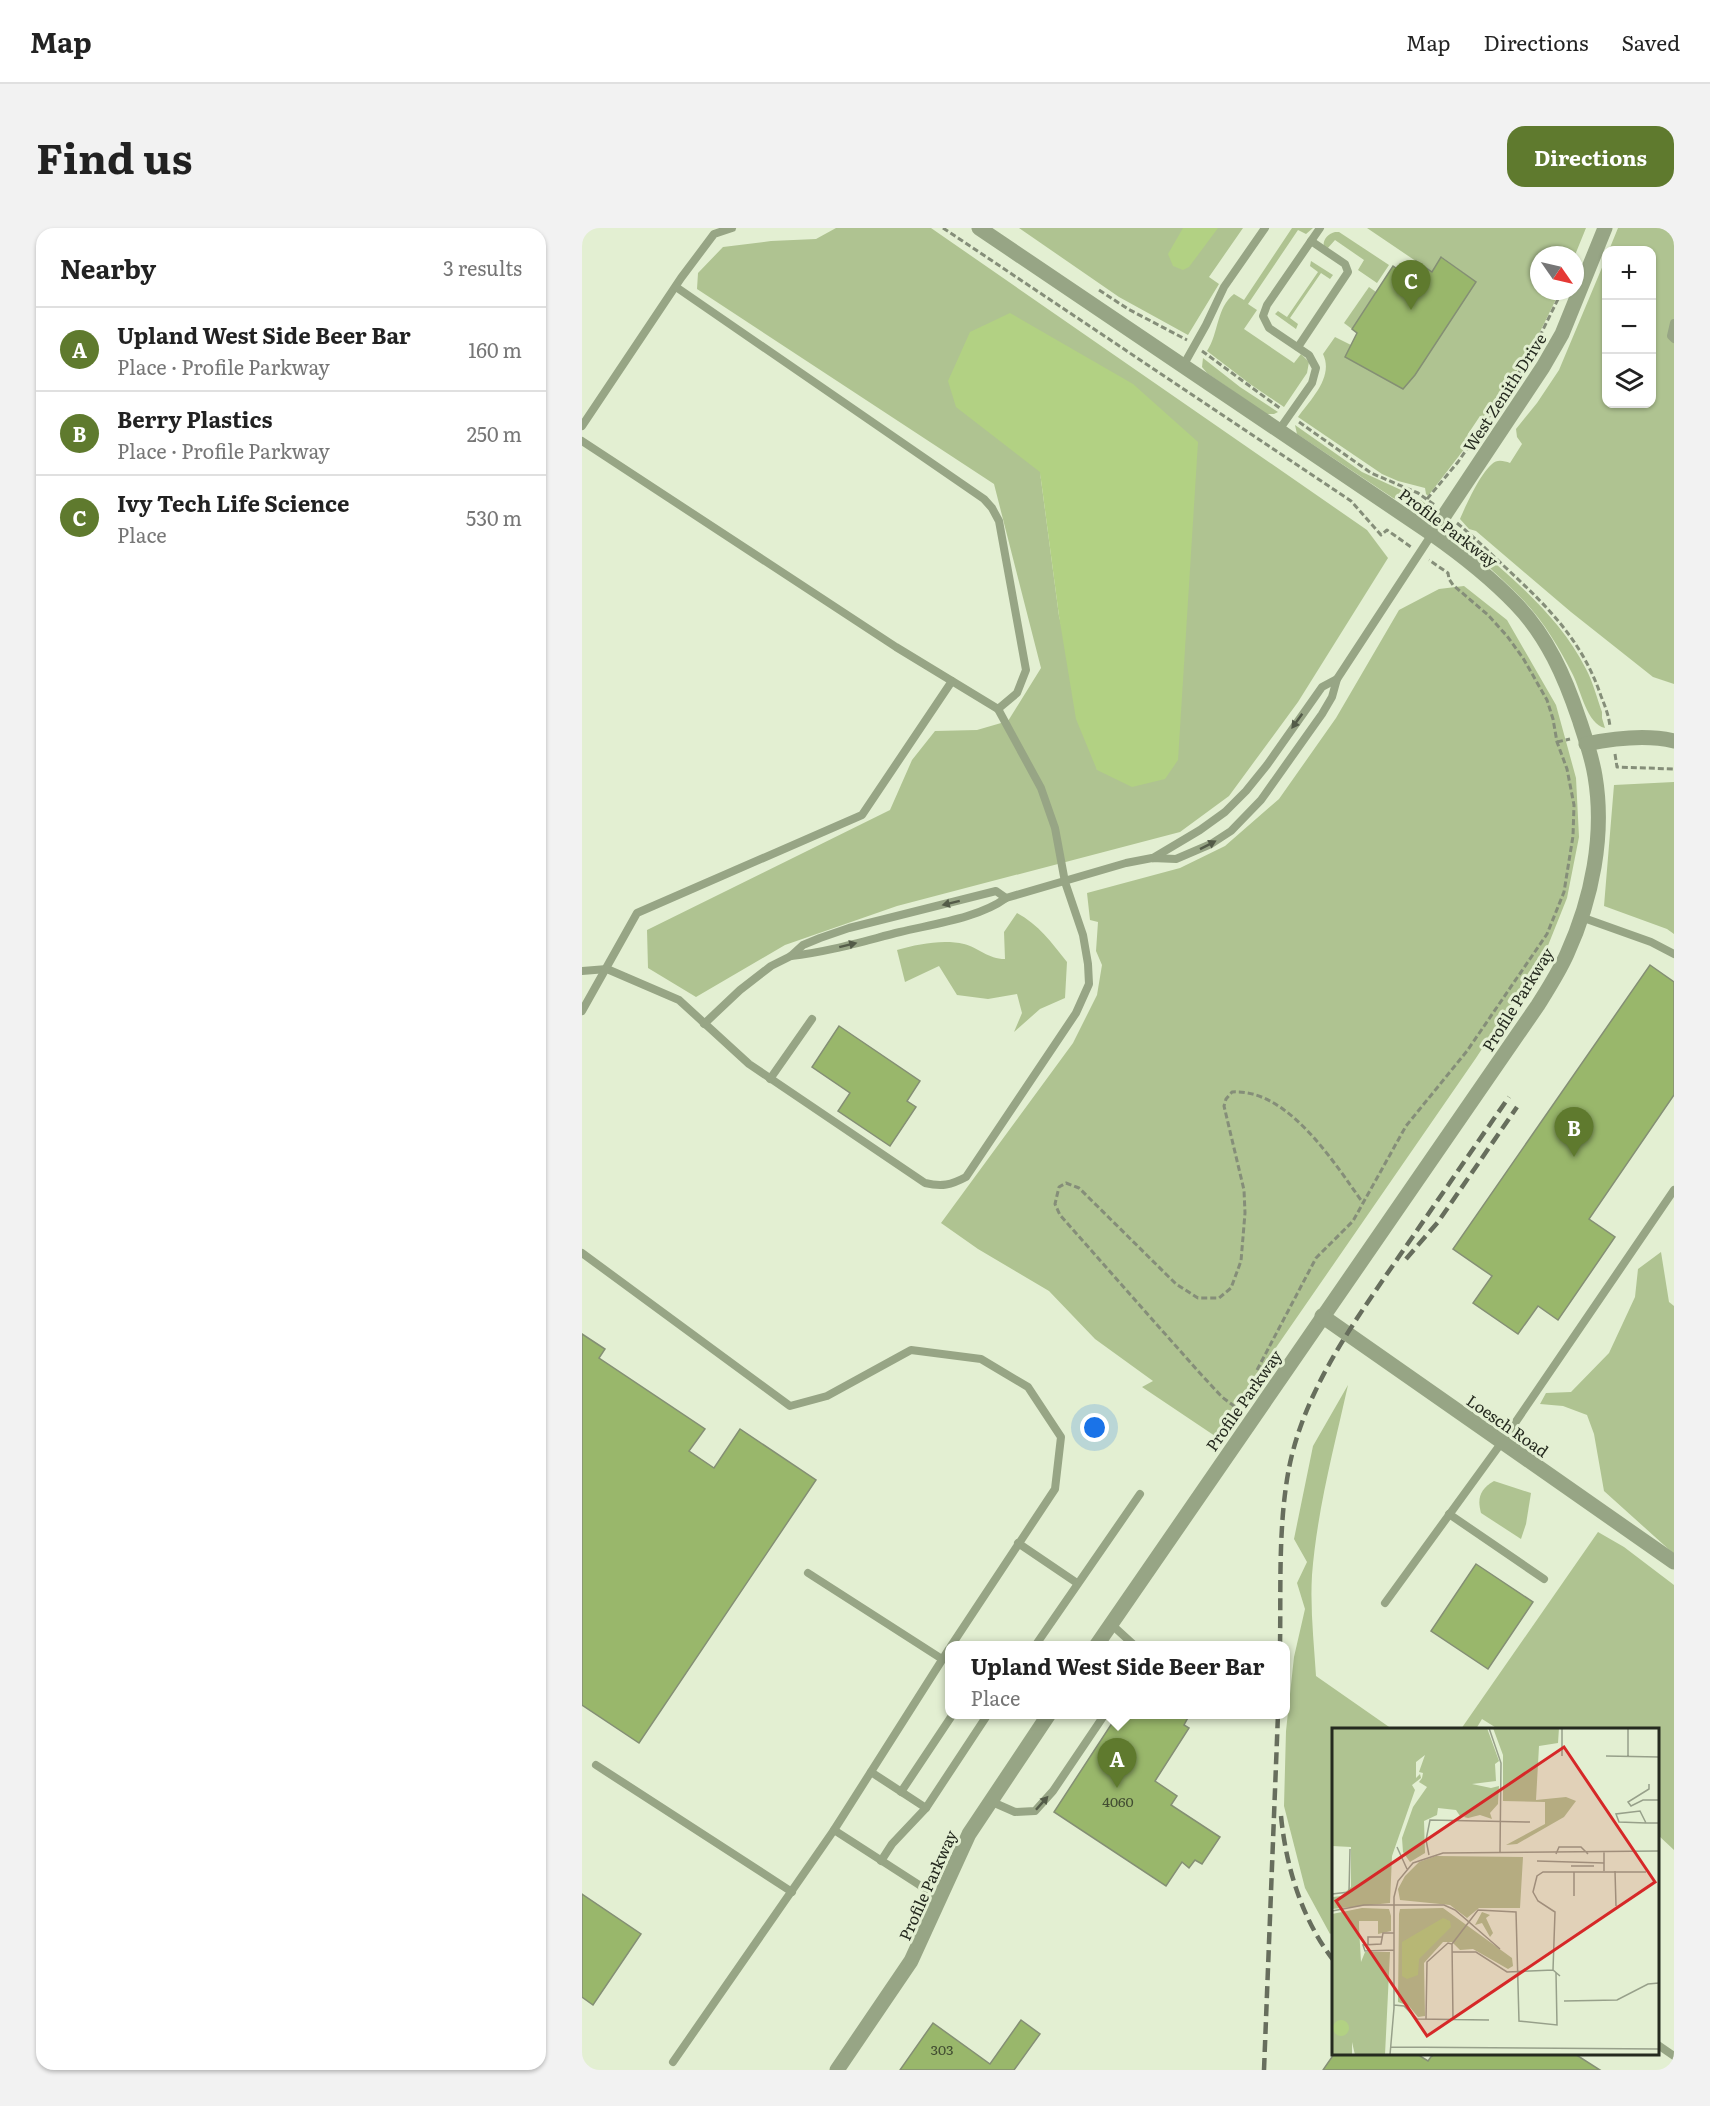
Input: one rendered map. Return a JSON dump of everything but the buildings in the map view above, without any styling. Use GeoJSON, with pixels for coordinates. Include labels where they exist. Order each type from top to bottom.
{"type":"FeatureCollection","features":[{"type":"Feature","properties":{"kind":"street","name":"Profile Parkway"},"geometry":{"type":"LineString","coordinates":[[979,228],[1474,564],[1517,605],[1551,650],[1570,693],[1595,775],[1597,838],[1591,882],[1567,954],[1538,1005],[1099,1641]]}},
{"type":"Feature","properties":{"kind":"street","name":"West Zenith Drive"},"geometry":{"type":"LineString","coordinates":[[1432,534],[1544,367],[1562,334],[1605,228]]}},
{"type":"Feature","properties":{"kind":"street"},"geometry":{"type":"LineString","coordinates":[[1587,744],[1629,738],[1662,738],[1674,741]]}},
{"type":"Feature","properties":{"kind":"street","name":"Loesch Road"},"geometry":{"type":"LineString","coordinates":[[1322,1316],[1674,1562]]}},
{"type":"Feature","properties":{"kind":"street","name":"Profile Parkway"},"geometry":{"type":"LineString","coordinates":[[837,2070],[911,1961],[969,1834],[1046,1719]]}},
{"type":"Feature","properties":{"kind":"lane"},"geometry":{"type":"LineString","coordinates":[[582,426],[675,287],[714,234],[732,228]]}},
{"type":"Feature","properties":{"kind":"lane"},"geometry":{"type":"LineString","coordinates":[[1183,366],[1224,287],[1265,228]]}},
{"type":"Feature","properties":{"kind":"lane"},"geometry":{"type":"LineString","coordinates":[[1279,430],[1312,383],[1316,368],[1309,355],[1269,328],[1263,316],[1267,305],[1320,228]]}},
{"type":"Feature","properties":{"kind":"lane"},"geometry":{"type":"LineString","coordinates":[[1298,347],[1348,272],[1345,264],[1311,241]]}},
{"type":"Feature","properties":{"kind":"lane"},"geometry":{"type":"LineString","coordinates":[[675,287],[914,450],[984,499],[992,508],[999,521],[1026,670],[1017,693],[998,709]]}},
{"type":"Feature","properties":{"kind":"lane"},"geometry":{"type":"LineString","coordinates":[[1674,323],[1671,336],[1674,339]]}},
{"type":"Feature","properties":{"kind":"lane"},"geometry":{"type":"LineString","coordinates":[[582,441],[896,648],[998,709],[1041,788],[1055,828],[1065,882],[1083,935],[1089,984],[1076,1013],[966,1177],[952,1185],[940,1186],[925,1183],[770,1079],[749,1064],[679,1000],[607,969],[582,971]]}},
{"type":"Feature","properties":{"kind":"lane"},"geometry":{"type":"LineString","coordinates":[[791,956],[952,920],[993,907],[1006,898],[1126,863],[1152,858],[1176,859],[1211,844],[1231,831],[1261,800],[1322,714],[1332,697],[1337,679],[1432,534]]}},
{"type":"Feature","properties":{"kind":"lane"},"geometry":{"type":"LineString","coordinates":[[1152,858],[1200,831],[1225,812],[1267,765],[1322,687],[1337,679]]}},
{"type":"Feature","properties":{"kind":"lane"},"geometry":{"type":"LineString","coordinates":[[582,1011],[637,913],[862,815],[952,681]]}},
{"type":"Feature","properties":{"kind":"lane"},"geometry":{"type":"LineString","coordinates":[[704,1024],[740,990],[771,966],[791,956],[803,945],[849,927],[996,891],[1006,898]]}},
{"type":"Feature","properties":{"kind":"lane"},"geometry":{"type":"LineString","coordinates":[[1581,917],[1651,942],[1674,954]]}},
{"type":"Feature","properties":{"kind":"lane"},"geometry":{"type":"LineString","coordinates":[[770,1079],[812,1019]]}},
{"type":"Feature","properties":{"kind":"lane"},"geometry":{"type":"LineString","coordinates":[[1385,1603],[1502,1442],[1674,1190]]}},
{"type":"Feature","properties":{"kind":"lane"},"geometry":{"type":"LineString","coordinates":[[582,1253],[790,1406],[827,1396],[911,1350],[981,1359],[1028,1388],[1060,1437],[1055,1489],[956,1641]]}},
{"type":"Feature","properties":{"kind":"lane"},"geometry":{"type":"LineString","coordinates":[[1038,1641],[1140,1494]]}},
{"type":"Feature","properties":{"kind":"lane"},"geometry":{"type":"LineString","coordinates":[[1449,1514],[1544,1579]]}},
{"type":"Feature","properties":{"kind":"lane"},"geometry":{"type":"LineString","coordinates":[[1018,1543],[1077,1583]]}},
{"type":"Feature","properties":{"kind":"lane"},"geometry":{"type":"LineString","coordinates":[[808,1573],[942,1659]]}},
{"type":"Feature","properties":{"kind":"lane"},"geometry":{"type":"LineString","coordinates":[[1111,1624],[1130,1641]]}},
{"type":"Feature","properties":{"kind":"lane"},"geometry":{"type":"LineString","coordinates":[[673,2062],[834,1830],[945,1655]]}},
{"type":"Feature","properties":{"kind":"lane"},"geometry":{"type":"LineString","coordinates":[[901,1792],[950,1719]]}},
{"type":"Feature","properties":{"kind":"lane"},"geometry":{"type":"LineString","coordinates":[[881,1861],[892,1844],[926,1808],[985,1719]]}},
{"type":"Feature","properties":{"kind":"lane"},"geometry":{"type":"LineString","coordinates":[[989,1801],[1015,1812],[1035,1811],[1053,1791],[1102,1719]]}},
{"type":"Feature","properties":{"kind":"lane"},"geometry":{"type":"LineString","coordinates":[[596,1765],[792,1892]]}},
{"type":"Feature","properties":{"kind":"lane"},"geometry":{"type":"LineString","coordinates":[[871,1772],[926,1808]]}},
{"type":"Feature","properties":{"kind":"lane"},"geometry":{"type":"LineString","coordinates":[[834,1830],[941,1899]]}},
{"type":"Feature","properties":{"kind":"lane"},"geometry":{"type":"LineString","coordinates":[[1659,2045],[1674,2056]]}},
{"type":"Feature","properties":{"kind":"path"},"geometry":{"type":"LineString","coordinates":[[943,228],[1351,501],[1381,535]]}},
{"type":"Feature","properties":{"kind":"path"},"geometry":{"type":"LineString","coordinates":[[1427,499],[1458,462],[1530,356],[1558,300]]}},
{"type":"Feature","properties":{"kind":"path"},"geometry":{"type":"LineString","coordinates":[[1257,1370],[1316,1258],[1353,1221],[1406,1126],[1467,1051],[1547,934],[1564,892],[1573,836],[1574,805],[1553,719],[1546,700],[1523,658],[1507,636],[1449,579]]}},
{"type":"Feature","properties":{"kind":"path"},"geometry":{"type":"LineString","coordinates":[[1251,1420],[1222,1396],[1060,1215],[1055,1204],[1059,1187],[1066,1183],[1079,1188],[1176,1284],[1198,1298],[1219,1298],[1232,1288],[1241,1261],[1244,1190],[1224,1106],[1232,1092],[1243,1091],[1268,1102],[1303,1124],[1322,1146],[1363,1203]]}},
{"type":"Feature","properties":{"kind":"shaded area"},"geometry":{"type":"Polygon","coordinates":[[[836,228],[931,228],[1367,530],[1388,558],[1298,702],[1229,796],[1180,832],[897,906],[785,945],[696,997],[648,968],[647,930],[890,810],[912,760],[935,731],[977,730],[1008,721],[1041,668],[994,484],[697,289],[698,273],[723,247],[771,241],[816,239],[836,228]],[[1040,472],[1059,616],[1097,770],[1040,472]]]}},
{"type":"Feature","properties":{"kind":"shaded area"},"geometry":{"type":"Polygon","coordinates":[[[1019,228],[1243,228],[1209,277],[1219,284],[1188,335],[1119,297],[1019,228]]]}},
{"type":"Feature","properties":{"kind":"shaded area"},"geometry":{"type":"Polygon","coordinates":[[[1183,228],[1218,228],[1189,267],[1183,270],[1173,266],[1168,254],[1183,228]]]}},
{"type":"Feature","properties":{"kind":"shaded area"},"geometry":{"type":"Polygon","coordinates":[[[1292,228],[1313,228],[1306,234],[1298,230],[1248,304],[1257,310],[1244,329],[1294,363],[1301,354],[1309,362],[1307,373],[1284,407],[1207,351],[1228,300],[1234,294],[1244,300],[1292,228]]]}},
{"type":"Feature","properties":{"kind":"shaded area"},"geometry":{"type":"Polygon","coordinates":[[[1367,228],[1586,228],[1579,246],[1530,246],[1530,300],[1556,300],[1533,346],[1486,418],[1480,416],[1468,434],[1472,439],[1428,496],[1425,488],[1382,474],[1298,417],[1320,387],[1326,371],[1323,354],[1335,337],[1351,345],[1345,357],[1403,389],[1476,282],[1442,257],[1432,272],[1367,228]]]}},
{"type":"Feature","properties":{"kind":"shaded area"},"geometry":{"type":"Polygon","coordinates":[[[1618,228],[1674,228],[1674,684],[1653,677],[1571,612],[1476,531],[1469,529],[1460,519],[1487,469],[1496,461],[1510,463],[1522,444],[1517,437],[1516,429],[1559,370],[1602,268],[1602,408],[1656,408],[1656,246],[1611,246],[1618,228]]]}},
{"type":"Feature","properties":{"kind":"shaded area"},"geometry":{"type":"Polygon","coordinates":[[[1339,232],[1389,265],[1377,283],[1358,270],[1364,260],[1335,240],[1327,249],[1324,247],[1326,238],[1339,232]]]}},
{"type":"Feature","properties":{"kind":"shaded area"},"geometry":{"type":"Polygon","coordinates":[[[1311,261],[1333,275],[1330,279],[1321,273],[1290,318],[1298,324],[1296,329],[1275,314],[1278,311],[1287,317],[1318,272],[1310,266],[1311,261]]]}},
{"type":"Feature","properties":{"kind":"shaded area"},"geometry":{"type":"Polygon","coordinates":[[[1369,287],[1376,292],[1352,329],[1344,323],[1369,287]]]}},
{"type":"Feature","properties":{"kind":"shaded area"},"geometry":{"type":"Polygon","coordinates":[[[1010,313],[1133,384],[1198,442],[1178,760],[1165,779],[1132,787],[1097,770],[1076,719],[1059,616],[1040,472],[956,407],[948,381],[970,332],[1010,313]]]}},
{"type":"Feature","properties":{"kind":"shaded area"},"geometry":{"type":"Polygon","coordinates":[[[1203,358],[1240,387],[1278,412],[1266,414],[1207,373],[1202,367],[1203,358]]]}},
{"type":"Feature","properties":{"kind":"shaded area"},"geometry":{"type":"Polygon","coordinates":[[[1295,425],[1362,472],[1412,495],[1415,500],[1421,500],[1427,505],[1415,507],[1393,498],[1297,434],[1295,425]]]}},
{"type":"Feature","properties":{"kind":"shaded area"},"geometry":{"type":"Polygon","coordinates":[[[1460,531],[1464,534],[1465,540],[1471,542],[1535,600],[1563,633],[1575,650],[1593,685],[1605,728],[1589,714],[1568,665],[1538,618],[1464,542],[1460,531]]]}},
{"type":"Feature","properties":{"kind":"shaded area"},"geometry":{"type":"Polygon","coordinates":[[[1464,586],[1507,620],[1556,705],[1576,778],[1579,837],[1567,898],[1545,953],[1476,1058],[1215,1436],[1142,1387],[1153,1381],[1095,1339],[1049,1291],[978,1249],[941,1223],[1073,1043],[1097,995],[1102,965],[1096,951],[1098,922],[1090,920],[1087,893],[1180,868],[1225,846],[1279,799],[1336,718],[1399,610],[1439,589],[1464,586]]]}},
{"type":"Feature","properties":{"kind":"shaded area"},"geometry":{"type":"Polygon","coordinates":[[[1674,782],[1674,934],[1667,929],[1604,906],[1614,785],[1674,782]]]}},
{"type":"Feature","properties":{"kind":"shaded area"},"geometry":{"type":"Polygon","coordinates":[[[1017,913],[1038,928],[1067,962],[1065,998],[1040,1009],[1014,1032],[1022,1013],[1017,994],[988,999],[957,995],[939,966],[905,982],[897,950],[913,946],[939,942],[964,944],[999,959],[1005,959],[1004,932],[1017,913]]]}},
{"type":"Feature","properties":{"kind":"shaded area"},"geometry":{"type":"Polygon","coordinates":[[[1661,1252],[1669,1302],[1674,1306],[1674,1554],[1604,1491],[1594,1434],[1587,1415],[1563,1406],[1540,1404],[1546,1393],[1571,1392],[1609,1353],[1635,1297],[1638,1269],[1661,1252]]]}},
{"type":"Feature","properties":{"kind":"shaded area"},"geometry":{"type":"Polygon","coordinates":[[[1348,1385],[1314,1551],[1312,1600],[1316,1676],[1391,1728],[1332,1728],[1332,1932],[1330,1934],[1305,1888],[1284,1806],[1286,1731],[1287,1719],[1290,1719],[1294,1657],[1305,1609],[1297,1583],[1307,1562],[1294,1539],[1313,1446],[1348,1385]]]}},
{"type":"Feature","properties":{"kind":"shaded area"},"geometry":{"type":"Polygon","coordinates":[[[1494,1481],[1531,1493],[1521,1539],[1481,1513],[1479,1503],[1481,1494],[1485,1487],[1494,1481]]]}},
{"type":"Feature","properties":{"kind":"shaded area"},"geometry":{"type":"Polygon","coordinates":[[[1598,1532],[1624,1547],[1674,1585],[1674,1850],[1659,1836],[1659,1728],[1496,1728],[1482,1719],[1477,1728],[1462,1728],[1598,1532]]]}},
{"type":"Feature","properties":{"kind":"railway"},"geometry":{"type":"LineString","coordinates":[[1280,1641],[1281,1557],[1285,1490],[1289,1468],[1307,1410],[1319,1383],[1349,1330],[1509,1097]]}},
{"type":"Feature","properties":{"kind":"railway"},"geometry":{"type":"LineString","coordinates":[[1406,1259],[1438,1222],[1517,1107]]}},
{"type":"Feature","properties":{"kind":"railway"},"geometry":{"type":"LineString","coordinates":[[1264,2070],[1278,1719]]}},
{"type":"Feature","properties":{"kind":"railway"},"geometry":{"type":"LineString","coordinates":[[1281,1816],[1283,1835],[1297,1892],[1313,1928],[1332,1958]]}},
{"type":"Feature","properties":{"kind":"place","name":"Ivy Tech Life Science"},"geometry":{"type":"Point","coordinates":[1411,310]}},
{"type":"Feature","properties":{"kind":"place","name":"Berry Plastics"},"geometry":{"type":"Point","coordinates":[1574,1157]}},
{"type":"Feature","properties":{"kind":"place","name":"Upland West Side Beer Bar"},"geometry":{"type":"Point","coordinates":[1117,1788]}}]}
